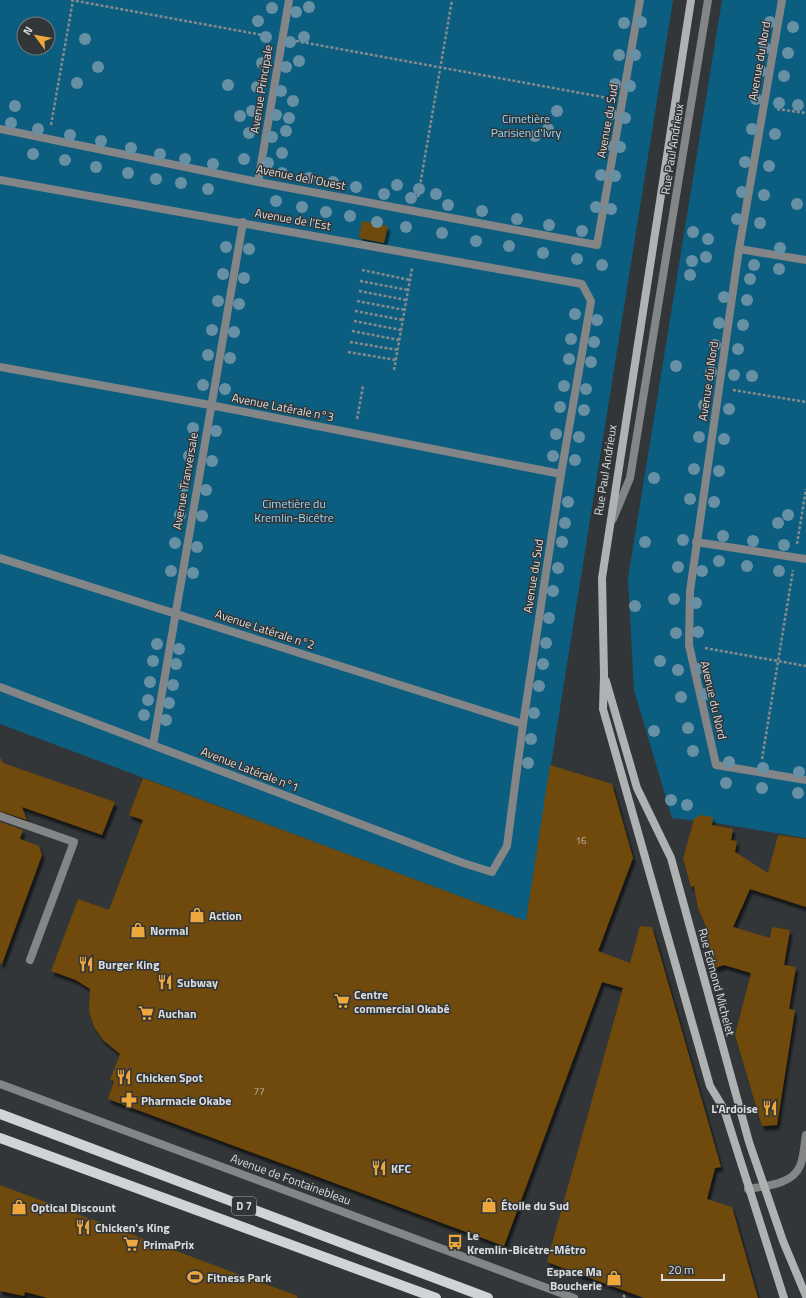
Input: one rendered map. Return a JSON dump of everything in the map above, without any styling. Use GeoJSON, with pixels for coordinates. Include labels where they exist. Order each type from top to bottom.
{"type":"FeatureCollection","features":[{"type":"Feature","properties":{"kind":"main road","name":"Rue Paul Andrieux"},"geometry":{"type":"LineString","coordinates":[[608,528],[691,0]]}},
{"type":"Feature","properties":{"kind":"main road","name":"Rue Edmond Michelet"},"geometry":{"type":"LineString","coordinates":[[608,528],[602,578],[604,675],[603,709],[710,1086],[724,1109],[748,1189],[784,1298]]}},
{"type":"Feature","properties":{"kind":"main road","name":"Rue Edmond Michelet"},"geometry":{"type":"LineString","coordinates":[[604,675],[637,788],[671,858],[736,1101],[763,1186],[783,1241],[806,1296]]}},
{"type":"Feature","properties":{"kind":"main road","name":"D 7"},"geometry":{"type":"LineString","coordinates":[[0,1114],[488,1298]]}},
{"type":"Feature","properties":{"kind":"main road","name":"D 7"},"geometry":{"type":"LineString","coordinates":[[0,1138],[436,1298]]}},
{"type":"Feature","properties":{"kind":"street","name":"Avenue Principale"},"geometry":{"type":"LineString","coordinates":[[258,182],[288,0]]}},
{"type":"Feature","properties":{"kind":"street","name":"Avenue du Sud"},"geometry":{"type":"LineString","coordinates":[[597,245],[640,0]]}},
{"type":"Feature","properties":{"kind":"street","name":"Rue Paul Andrieux"},"geometry":{"type":"LineString","coordinates":[[608,528],[630,478],[708,0]]}},
{"type":"Feature","properties":{"kind":"street","name":"Avenue du Nord"},"geometry":{"type":"LineString","coordinates":[[760,772],[716,765],[689,645],[690,591],[739,249],[782,0]]}},
{"type":"Feature","properties":{"kind":"street","name":"Avenue de l'Ouest"},"geometry":{"type":"LineString","coordinates":[[0,130],[258,182],[597,245]]}},
{"type":"Feature","properties":{"kind":"street","name":"Avenue de l'Est"},"geometry":{"type":"LineString","coordinates":[[0,180],[242,222],[582,284]]}},
{"type":"Feature","properties":{"kind":"street","name":"Avenue Tranversale"},"geometry":{"type":"LineString","coordinates":[[152,745],[242,222]]}},
{"type":"Feature","properties":{"kind":"street"},"geometry":{"type":"LineString","coordinates":[[739,249],[806,260]]}},
{"type":"Feature","properties":{"kind":"street","name":"Avenue du Sud"},"geometry":{"type":"LineString","coordinates":[[492,872],[507,846],[523,724],[561,474],[591,301],[582,284]]}},
{"type":"Feature","properties":{"kind":"street","name":"Avenue Latérale n°3"},"geometry":{"type":"LineString","coordinates":[[0,367],[210,405],[561,474]]}},
{"type":"Feature","properties":{"kind":"street"},"geometry":{"type":"LineString","coordinates":[[696,542],[806,559]]}},
{"type":"Feature","properties":{"kind":"street","name":"Avenue Latérale n°2"},"geometry":{"type":"LineString","coordinates":[[0,558],[523,724]]}},
{"type":"Feature","properties":{"kind":"street","name":"Avenue Latérale n°1"},"geometry":{"type":"LineString","coordinates":[[0,687],[463,863],[492,872]]}},
{"type":"Feature","properties":{"kind":"street"},"geometry":{"type":"LineString","coordinates":[[760,772],[806,780]]}},
{"type":"Feature","properties":{"kind":"street"},"geometry":{"type":"LineString","coordinates":[[0,816],[74,842],[30,960]]}},
{"type":"Feature","properties":{"kind":"street","name":"Avenue de Fontainebleau"},"geometry":{"type":"LineString","coordinates":[[0,1084],[574,1298]]}},
{"type":"Feature","properties":{"kind":"street"},"geometry":{"type":"LineString","coordinates":[[748,1189],[778,1184],[788,1178],[800,1167],[806,1136]]}},
{"type":"Feature","properties":{"kind":"path"},"geometry":{"type":"LineString","coordinates":[[49,139],[72,0],[622,101]]}},
{"type":"Feature","properties":{"kind":"path"},"geometry":{"type":"LineString","coordinates":[[416,211],[452,0]]}},
{"type":"Feature","properties":{"kind":"path"},"geometry":{"type":"LineString","coordinates":[[764,107],[806,113]]}},
{"type":"Feature","properties":{"kind":"path"},"geometry":{"type":"LineString","coordinates":[[394,370],[415,253]]}},
{"type":"Feature","properties":{"kind":"path"},"geometry":{"type":"LineString","coordinates":[[362,270],[410,280]]}},
{"type":"Feature","properties":{"kind":"path"},"geometry":{"type":"LineString","coordinates":[[360,280],[408,290]]}},
{"type":"Feature","properties":{"kind":"path"},"geometry":{"type":"LineString","coordinates":[[359,291],[406,300]]}},
{"type":"Feature","properties":{"kind":"path"},"geometry":{"type":"LineString","coordinates":[[357,301],[405,310]]}},
{"type":"Feature","properties":{"kind":"path"},"geometry":{"type":"LineString","coordinates":[[355,311],[403,320]]}},
{"type":"Feature","properties":{"kind":"path"},"geometry":{"type":"LineString","coordinates":[[354,321],[401,330]]}},
{"type":"Feature","properties":{"kind":"path"},"geometry":{"type":"LineString","coordinates":[[352,331],[399,340]]}},
{"type":"Feature","properties":{"kind":"path"},"geometry":{"type":"LineString","coordinates":[[350,342],[398,350]]}},
{"type":"Feature","properties":{"kind":"path"},"geometry":{"type":"LineString","coordinates":[[348,352],[396,360]]}},
{"type":"Feature","properties":{"kind":"path"},"geometry":{"type":"LineString","coordinates":[[354,433],[363,386]]}},
{"type":"Feature","properties":{"kind":"path"},"geometry":{"type":"LineString","coordinates":[[719,388],[806,402]]}},
{"type":"Feature","properties":{"kind":"path"},"geometry":{"type":"LineString","coordinates":[[760,772],[806,489]]}},
{"type":"Feature","properties":{"kind":"path"},"geometry":{"type":"LineString","coordinates":[[689,645],[806,666]]}},
{"type":"Feature","properties":{"kind":"green space","name":"Cimetière du Kremlin-Bicêtre"},"geometry":{"type":"Polygon","coordinates":[[[0,0],[673,0],[526,921],[0,724],[0,0]]]}},
{"type":"Feature","properties":{"kind":"green space"},"geometry":{"type":"Polygon","coordinates":[[[722,0],[806,0],[806,838],[716,823],[672,818],[634,690],[628,578],[722,0]]]}},
{"type":"Feature","properties":{"kind":"building"},"geometry":{"type":"Polygon","coordinates":[[[362,221],[388,226],[384,243],[359,238],[362,221]]]}},
{"type":"Feature","properties":{"kind":"building"},"geometry":{"type":"Polygon","coordinates":[[[0,757],[3,763],[115,802],[102,835],[22,807],[27,820],[0,811],[0,757]]]}},
{"type":"Feature","properties":{"kind":"building","name":"Centre commercial Okabé"},"geometry":{"type":"Polygon","coordinates":[[[550,765],[612,784],[633,858],[598,951],[630,963],[640,926],[652,927],[721,1167],[715,1168],[707,1199],[732,1207],[758,1298],[644,1298],[547,1262],[623,988],[602,982],[504,1246],[108,1099],[114,1081],[110,1080],[120,1054],[103,1040],[94,1027],[89,1011],[90,989],[76,980],[51,971],[78,899],[109,910],[143,820],[129,815],[143,778],[526,921],[550,765]]]}},
{"type":"Feature","properties":{"kind":"building"},"geometry":{"type":"Polygon","coordinates":[[[700,815],[713,817],[712,825],[733,829],[731,840],[737,841],[735,852],[768,873],[778,835],[806,839],[806,907],[750,889],[733,927],[770,938],[772,927],[790,930],[784,965],[796,967],[789,1009],[795,1010],[777,1125],[762,1126],[735,1035],[751,973],[724,965],[715,968],[706,935],[709,934],[698,908],[694,886],[691,887],[683,859],[694,819],[700,815]]]}},
{"type":"Feature","properties":{"kind":"building"},"geometry":{"type":"Polygon","coordinates":[[[0,822],[23,830],[20,839],[39,846],[42,855],[2,964],[0,963],[0,822]]]}},
{"type":"Feature","properties":{"kind":"building"},"geometry":{"type":"Polygon","coordinates":[[[0,1185],[298,1296],[297,1298],[48,1298],[25,1292],[24,1296],[0,1291],[0,1185]]]}},
{"type":"Feature","properties":{"kind":"place","name":"Action"},"geometry":{"type":"Point","coordinates":[197,915]}},
{"type":"Feature","properties":{"kind":"place","name":"Normal"},"geometry":{"type":"Point","coordinates":[138,930]}},
{"type":"Feature","properties":{"kind":"place","name":"Burger King"},"geometry":{"type":"Point","coordinates":[86,964]}},
{"type":"Feature","properties":{"kind":"place","name":"Subway"},"geometry":{"type":"Point","coordinates":[165,982]}},
{"type":"Feature","properties":{"kind":"place","name":"Centre commercial Okabé"},"geometry":{"type":"Point","coordinates":[342,1001]}},
{"type":"Feature","properties":{"kind":"place","name":"Auchan"},"geometry":{"type":"Point","coordinates":[146,1013]}},
{"type":"Feature","properties":{"kind":"place","name":"Chicken Spot"},"geometry":{"type":"Point","coordinates":[124,1077]}},
{"type":"Feature","properties":{"kind":"place","name":"Pharmacie Okabe"},"geometry":{"type":"Point","coordinates":[129,1100]}},
{"type":"Feature","properties":{"kind":"place","name":"L'Ardoise"},"geometry":{"type":"Point","coordinates":[770,1108]}},
{"type":"Feature","properties":{"kind":"place","name":"KFC"},"geometry":{"type":"Point","coordinates":[379,1168]}},
{"type":"Feature","properties":{"kind":"place","name":"Étoile du Sud"},"geometry":{"type":"Point","coordinates":[489,1205]}},
{"type":"Feature","properties":{"kind":"place","name":"Optical Discount"},"geometry":{"type":"Point","coordinates":[19,1207]}},
{"type":"Feature","properties":{"kind":"place","name":"Chicken's King"},"geometry":{"type":"Point","coordinates":[83,1227]}},
{"type":"Feature","properties":{"kind":"place","name":"Le Kremlin-Bicêtre-Métro"},"geometry":{"type":"Point","coordinates":[455,1242]}},
{"type":"Feature","properties":{"kind":"place","name":"PrimaPrix"},"geometry":{"type":"Point","coordinates":[131,1244]}},
{"type":"Feature","properties":{"kind":"place","name":"Fitness Park"},"geometry":{"type":"Point","coordinates":[195,1277]}},
{"type":"Feature","properties":{"kind":"place","name":"Espace Ma Boucherie"},"geometry":{"type":"Point","coordinates":[614,1278]}},
{"type":"Feature","properties":{"kind":"park label","name":"Cimetière Parisien d'Ivry"},"geometry":{"type":"Point","coordinates":[526,125]}}]}
